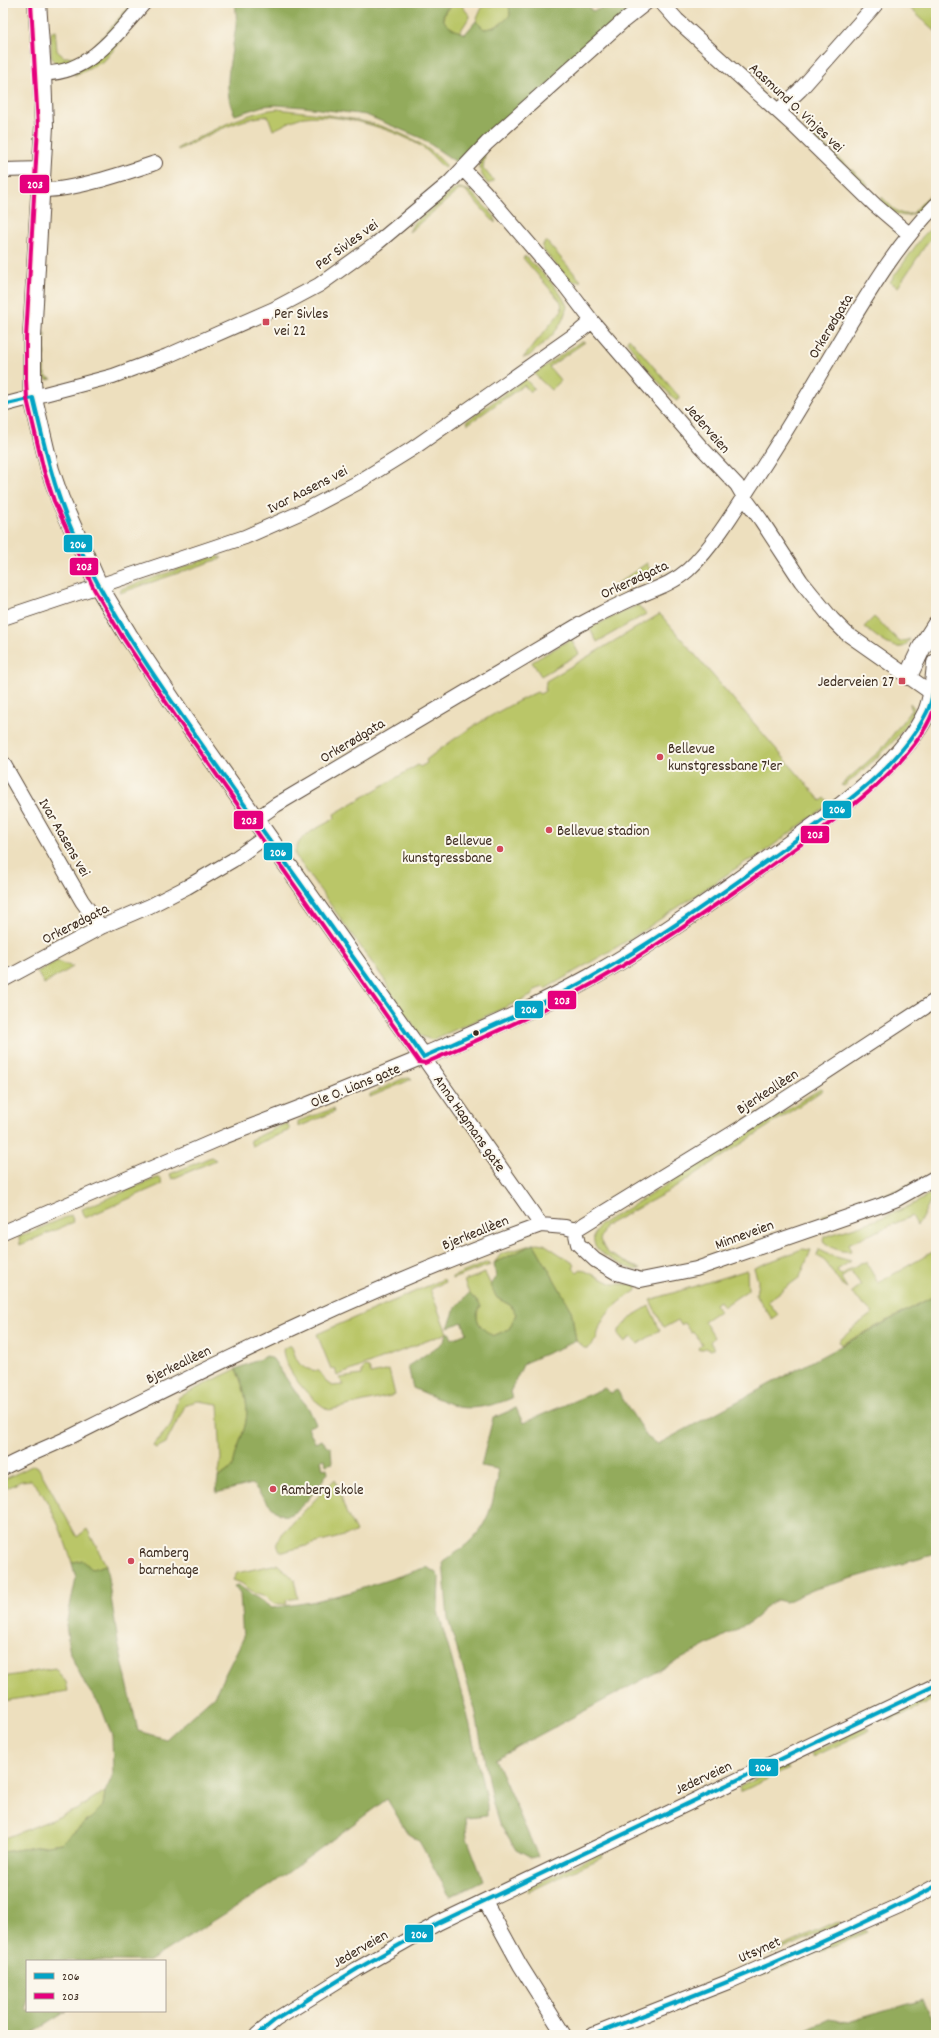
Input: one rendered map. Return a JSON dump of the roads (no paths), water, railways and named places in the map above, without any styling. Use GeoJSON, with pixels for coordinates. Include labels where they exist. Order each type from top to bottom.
{"type":"FeatureCollection","features":[{"type":"Feature","properties":{"kind":"street","name":"Anna Hagmans gate"},"geometry":{"type":"LineString","coordinates":[[37,3],[42,73],[43,169],[32,338],[34,398],[50,470],[60,499],[99,587],[128,635],[255,820],[541,1225]]}},
{"type":"Feature","properties":{"kind":"street"},"geometry":{"type":"LineString","coordinates":[[42,73],[62,72],[79,65],[98,52],[144,3]]}},
{"type":"Feature","properties":{"kind":"street","name":"Per Sivles vei"},"geometry":{"type":"LineString","coordinates":[[3,405],[113,376],[167,356],[274,310],[299,296],[350,264],[376,244],[463,169],[487,143],[622,22],[646,3]]}},
{"type":"Feature","properties":{"kind":"street","name":"Aasmund O. Vinjes vei"},"geometry":{"type":"LineString","coordinates":[[662,3],[677,20],[778,111],[875,205],[909,234]]}},
{"type":"Feature","properties":{"kind":"street"},"geometry":{"type":"LineString","coordinates":[[778,111],[800,90],[877,3]]}},
{"type":"Feature","properties":{"kind":"street"},"geometry":{"type":"LineString","coordinates":[[42,190],[50,190],[81,184],[155,163]]}},
{"type":"Feature","properties":{"kind":"street"},"geometry":{"type":"LineString","coordinates":[[3,170],[43,169]]}},
{"type":"Feature","properties":{"kind":"street","name":"Jederveien"},"geometry":{"type":"LineString","coordinates":[[463,169],[484,190],[551,269],[592,321],[700,446],[737,485],[801,581],[832,619],[846,633],[933,694]]}},
{"type":"Feature","properties":{"kind":"street","name":"Orkerødgata"},"geometry":{"type":"LineString","coordinates":[[255,820],[276,805],[584,622],[616,605],[677,579],[702,554],[744,497],[782,439],[878,278],[909,234],[936,205]]}},
{"type":"Feature","properties":{"kind":"street","name":"Ivar Aasens vei"},"geometry":{"type":"LineString","coordinates":[[3,618],[245,537],[304,511],[357,483],[412,449],[574,336],[592,321]]}},
{"type":"Feature","properties":{"kind":"street"},"geometry":{"type":"LineString","coordinates":[[908,676],[922,647],[936,626]]}},
{"type":"Feature","properties":{"kind":"street","name":"Ole O. Lians gate"},"geometry":{"type":"LineString","coordinates":[[3,1232],[226,1136],[423,1057],[508,1020],[591,978],[717,897],[820,823],[877,776],[896,756],[928,711],[933,694],[936,663]]}},
{"type":"Feature","properties":{"kind":"street","name":"Ivar Aasens vei"},"geometry":{"type":"LineString","coordinates":[[3,762],[82,901],[101,927]]}},
{"type":"Feature","properties":{"kind":"street","name":"Orkerødgata"},"geometry":{"type":"LineString","coordinates":[[3,980],[101,927],[150,906],[187,887],[233,860],[267,836]]}},
{"type":"Feature","properties":{"kind":"street","name":"Bjerkeallèen"},"geometry":{"type":"LineString","coordinates":[[575,1230],[741,1128],[936,1000]]}},
{"type":"Feature","properties":{"kind":"street","name":"Minneveien"},"geometry":{"type":"LineString","coordinates":[[575,1230],[578,1244],[595,1260],[617,1273],[641,1280],[696,1269],[799,1232],[814,1229],[897,1199],[936,1177]]}},
{"type":"Feature","properties":{"kind":"street"},"geometry":{"type":"LineString","coordinates":[[541,1225],[575,1230]]}},
{"type":"Feature","properties":{"kind":"street","name":"Bjerkeallèen"},"geometry":{"type":"LineString","coordinates":[[3,1468],[72,1436],[175,1383],[347,1303],[541,1225]]}},
{"type":"Feature","properties":{"kind":"street","name":"Jederveien"},"geometry":{"type":"LineString","coordinates":[[257,2035],[275,2020],[357,1969],[438,1923],[936,1685]]}},
{"type":"Feature","properties":{"kind":"street","name":"Utsynet"},"geometry":{"type":"LineString","coordinates":[[593,2035],[728,1982],[899,1906],[936,1886]]}},
{"type":"Feature","properties":{"kind":"street"},"geometry":{"type":"LineString","coordinates":[[485,1901],[520,1965],[564,2035]]}},
{"type":"Feature","properties":{"kind":"place","name":"Per Sivles vei 22"},"geometry":{"type":"Point","coordinates":[266,322]}},
{"type":"Feature","properties":{"kind":"place","name":"Jederveien 27"},"geometry":{"type":"Point","coordinates":[902,681]}},
{"type":"Feature","properties":{"kind":"place","name":"Bellevue kunstgressbane 7'er"},"geometry":{"type":"Point","coordinates":[660,757]}},
{"type":"Feature","properties":{"kind":"place","name":"Bellevue stadion"},"geometry":{"type":"Point","coordinates":[549,830]}},
{"type":"Feature","properties":{"kind":"place","name":"Bellevue kunstgressbane"},"geometry":{"type":"Point","coordinates":[500,849]}},
{"type":"Feature","properties":{"kind":"place","name":"Ramberg skole"},"geometry":{"type":"Point","coordinates":[273,1489]}},
{"type":"Feature","properties":{"kind":"place","name":"Ramberg barnehage"},"geometry":{"type":"Point","coordinates":[131,1561]}}]}
